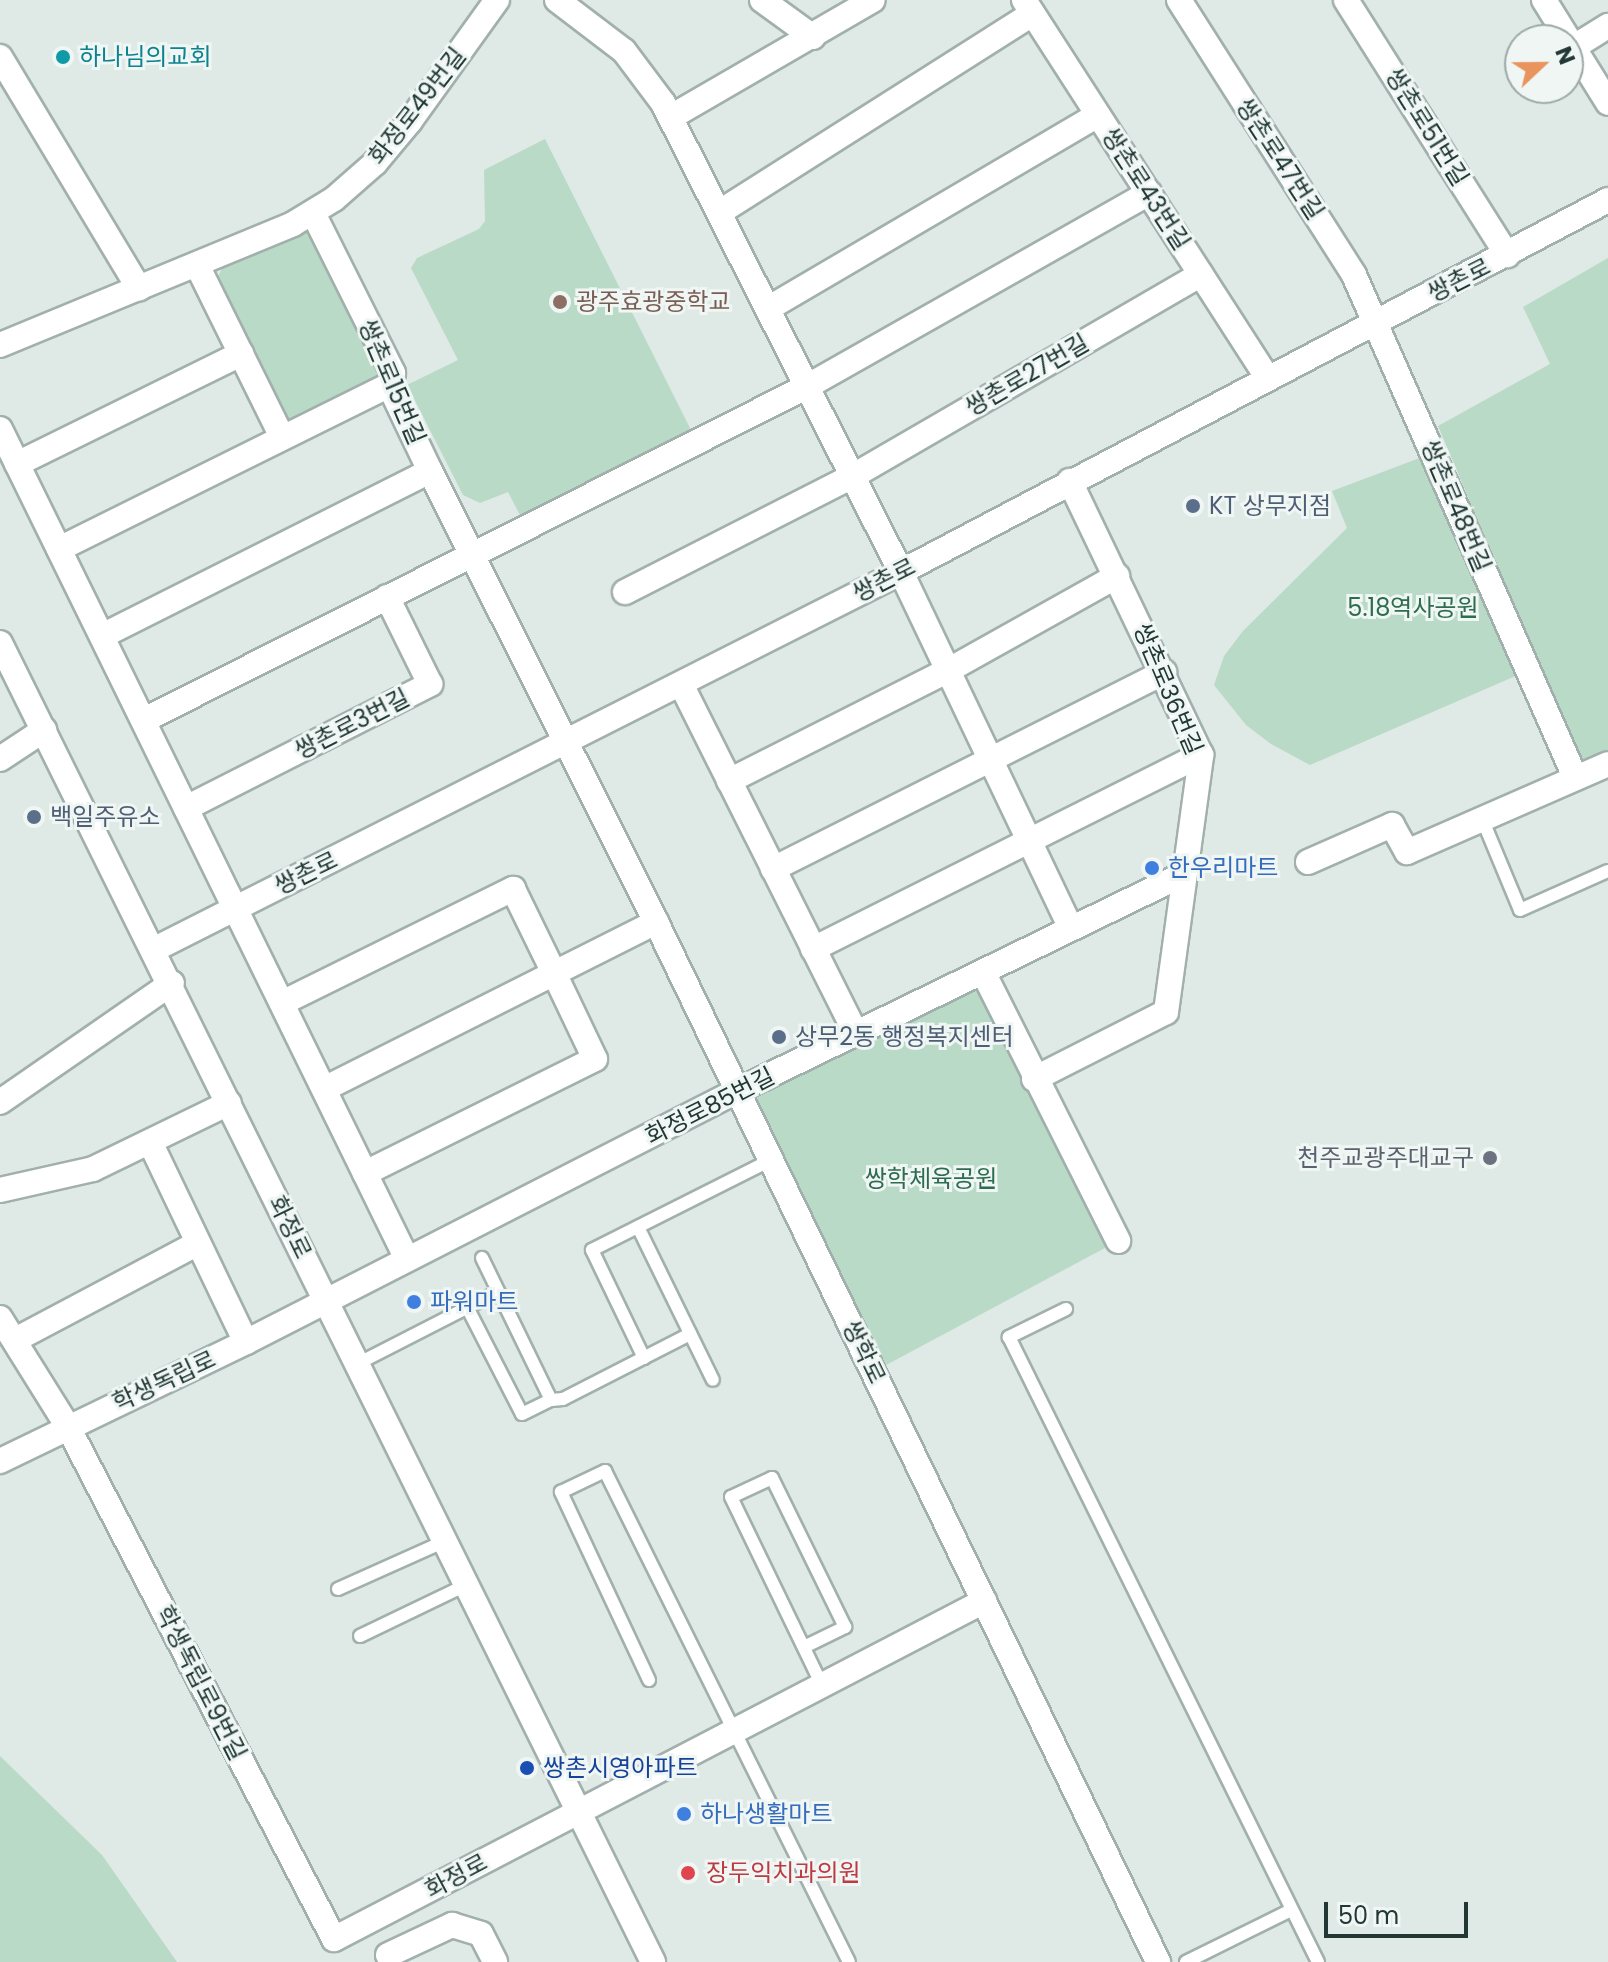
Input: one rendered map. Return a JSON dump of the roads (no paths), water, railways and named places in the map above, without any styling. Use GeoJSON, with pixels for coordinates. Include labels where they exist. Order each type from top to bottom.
{"type":"FeatureCollection","features":[{"type":"Feature","properties":{"kind":"street","name":"화정로49번길"},"geometry":{"type":"LineString","coordinates":[[3,336],[197,265],[313,213],[375,163],[497,0]]}},
{"type":"Feature","properties":{"kind":"street"},"geometry":{"type":"LineString","coordinates":[[557,0],[624,51],[671,117],[901,572],[1071,929]]}},
{"type":"Feature","properties":{"kind":"street"},"geometry":{"type":"LineString","coordinates":[[762,0],[813,37]]}},
{"type":"Feature","properties":{"kind":"street"},"geometry":{"type":"LineString","coordinates":[[671,117],[873,0]]}},
{"type":"Feature","properties":{"kind":"street","name":"쌍촌로47번길"},"geometry":{"type":"LineString","coordinates":[[1179,0],[1354,275],[1376,321]]}},
{"type":"Feature","properties":{"kind":"street","name":"쌍촌로51번길"},"geometry":{"type":"LineString","coordinates":[[1346,0],[1507,255]]}},
{"type":"Feature","properties":{"kind":"street"},"geometry":{"type":"LineString","coordinates":[[1544,0],[1559,24]]}},
{"type":"Feature","properties":{"kind":"street"},"geometry":{"type":"LineString","coordinates":[[720,212],[1028,7]]}},
{"type":"Feature","properties":{"kind":"street","name":"쌍촌로43번길"},"geometry":{"type":"LineString","coordinates":[[1028,7],[1268,378]]}},
{"type":"Feature","properties":{"kind":"street"},"geometry":{"type":"LineString","coordinates":[[1584,41],[1608,26]]}},
{"type":"Feature","properties":{"kind":"street"},"geometry":{"type":"LineString","coordinates":[[0,57],[139,288]]}},
{"type":"Feature","properties":{"kind":"street"},"geometry":{"type":"LineString","coordinates":[[1584,63],[1608,103]]}},
{"type":"Feature","properties":{"kind":"street"},"geometry":{"type":"LineString","coordinates":[[769,308],[1098,115]]}},
{"type":"Feature","properties":{"kind":"street"},"geometry":{"type":"LineString","coordinates":[[144,720],[471,551],[808,386],[1149,193]]}},
{"type":"Feature","properties":{"kind":"street","name":"쌍촌로"},"geometry":{"type":"LineString","coordinates":[[155,949],[566,744],[901,572],[1608,200]]}},
{"type":"Feature","properties":{"kind":"street","name":"쌍촌로15번길"},"geometry":{"type":"LineString","coordinates":[[313,213],[393,373],[389,385],[566,744]]}},
{"type":"Feature","properties":{"kind":"street"},"geometry":{"type":"LineString","coordinates":[[197,265],[282,437]]}},
{"type":"Feature","properties":{"kind":"street","name":"쌍촌로27번길"},"geometry":{"type":"LineString","coordinates":[[625,592],[853,476],[1201,274]]}},
{"type":"Feature","properties":{"kind":"street","name":"쌍촌로48번길"},"geometry":{"type":"LineString","coordinates":[[1376,321],[1575,777]]}},
{"type":"Feature","properties":{"kind":"street"},"geometry":{"type":"LineString","coordinates":[[17,464],[241,354]]}},
{"type":"Feature","properties":{"kind":"street"},"geometry":{"type":"LineString","coordinates":[[59,549],[389,385]]}},
{"type":"Feature","properties":{"kind":"street"},"geometry":{"type":"LineString","coordinates":[[0,429],[407,1259]]}},
{"type":"Feature","properties":{"kind":"street"},"geometry":{"type":"LineString","coordinates":[[102,636],[430,471]]}},
{"type":"Feature","properties":{"kind":"street","name":"쌍촌로36번길"},"geometry":{"type":"LineString","coordinates":[[1034,1079],[1166,1012],[1182,875],[1201,755],[1164,672],[1070,481]]}},
{"type":"Feature","properties":{"kind":"street"},"geometry":{"type":"LineString","coordinates":[[729,781],[947,671],[1117,576]]}},
{"type":"Feature","properties":{"kind":"street","name":"쌍촌로3번길"},"geometry":{"type":"LineString","coordinates":[[186,808],[430,684],[387,597]]}},
{"type":"Feature","properties":{"kind":"street","name":"화정로"},"geometry":{"type":"LineString","coordinates":[[0,643],[172,983],[464,1586],[653,1962]]}},
{"type":"Feature","properties":{"kind":"street"},"geometry":{"type":"LineString","coordinates":[[773,869],[1164,672]]}},
{"type":"Feature","properties":{"kind":"street"},"geometry":{"type":"LineString","coordinates":[[681,684],[856,1034]]}},
{"type":"Feature","properties":{"kind":"street"},"geometry":{"type":"LineString","coordinates":[[0,759],[44,730]]}},
{"type":"Feature","properties":{"kind":"street","name":"쌍학로"},"geometry":{"type":"LineString","coordinates":[[566,744],[656,922],[1158,1962]]}},
{"type":"Feature","properties":{"kind":"street"},"geometry":{"type":"LineString","coordinates":[[813,949],[1201,755]]}},
{"type":"Feature","properties":{"kind":"street"},"geometry":{"type":"LineString","coordinates":[[1308,862],[1392,825],[1407,852],[1608,764]]}},
{"type":"Feature","properties":{"kind":"street","name":"화정로85번길"},"geometry":{"type":"LineString","coordinates":[[327,1300],[737,1091],[1182,875]]}},
{"type":"Feature","properties":{"kind":"street"},"geometry":{"type":"LineString","coordinates":[[282,1003],[513,889],[595,1059],[365,1173]]}},
{"type":"Feature","properties":{"kind":"street"},"geometry":{"type":"LineString","coordinates":[[324,1089],[656,922]]}},
{"type":"Feature","properties":{"kind":"street"},"geometry":{"type":"LineString","coordinates":[[983,972],[1034,1079],[1118,1241]]}},
{"type":"Feature","properties":{"kind":"street"},"geometry":{"type":"LineString","coordinates":[[0,1102],[172,983]]}},
{"type":"Feature","properties":{"kind":"street"},"geometry":{"type":"LineString","coordinates":[[0,1190],[93,1169],[229,1103]]}},
{"type":"Feature","properties":{"kind":"street"},"geometry":{"type":"LineString","coordinates":[[150,1142],[246,1342]]}},
{"type":"Feature","properties":{"kind":"street"},"geometry":{"type":"LineString","coordinates":[[15,1340],[198,1243]]}},
{"type":"Feature","properties":{"kind":"street","name":"학생독립로"},"geometry":{"type":"LineString","coordinates":[[0,1461],[327,1300]]}},
{"type":"Feature","properties":{"kind":"street","name":"학생독립로9번길"},"geometry":{"type":"LineString","coordinates":[[0,1318],[68,1427],[334,1939]]}},
{"type":"Feature","properties":{"kind":"street"},"geometry":{"type":"LineString","coordinates":[[578,1812],[984,1601]]}},
{"type":"Feature","properties":{"kind":"street","name":"화정로"},"geometry":{"type":"LineString","coordinates":[[334,1939],[578,1812]]}},
{"type":"Feature","properties":{"kind":"street"},"geometry":{"type":"LineString","coordinates":[[372,1920],[389,1959],[452,1925],[481,1934],[495,1962]]}},
{"type":"Feature","properties":{"kind":"lane"},"geometry":{"type":"LineString","coordinates":[[1483,821],[1520,910],[1608,871]]}},
{"type":"Feature","properties":{"kind":"lane"},"geometry":{"type":"LineString","coordinates":[[644,1358],[592,1250],[771,1160]]}},
{"type":"Feature","properties":{"kind":"lane"},"geometry":{"type":"LineString","coordinates":[[638,1227],[713,1380]]}},
{"type":"Feature","properties":{"kind":"lane"},"geometry":{"type":"LineString","coordinates":[[482,1258],[551,1400]]}},
{"type":"Feature","properties":{"kind":"lane"},"geometry":{"type":"LineString","coordinates":[[357,1364],[498,1292]]}},
{"type":"Feature","properties":{"kind":"lane"},"geometry":{"type":"LineString","coordinates":[[467,1307],[522,1414],[551,1400],[563,1399],[690,1334]]}},
{"type":"Feature","properties":{"kind":"lane"},"geometry":{"type":"LineString","coordinates":[[1066,1309],[1009,1337],[1318,1962]]}},
{"type":"Feature","properties":{"kind":"lane"},"geometry":{"type":"LineString","coordinates":[[649,1680],[561,1492],[605,1471],[849,1962]]}},
{"type":"Feature","properties":{"kind":"lane"},"geometry":{"type":"LineString","coordinates":[[804,1647],[845,1627],[772,1478],[731,1497],[822,1685]]}},
{"type":"Feature","properties":{"kind":"lane"},"geometry":{"type":"LineString","coordinates":[[338,1589],[443,1542]]}},
{"type":"Feature","properties":{"kind":"lane"},"geometry":{"type":"LineString","coordinates":[[360,1636],[464,1586]]}},
{"type":"Feature","properties":{"kind":"lane"},"geometry":{"type":"LineString","coordinates":[[1186,1962],[1291,1910]]}},
{"type":"Feature","properties":{"kind":"place","name":"하나님의교회"},"geometry":{"type":"Point","coordinates":[63,57]}},
{"type":"Feature","properties":{"kind":"place","name":"광주효광중학교"},"geometry":{"type":"Point","coordinates":[560,302]}},
{"type":"Feature","properties":{"kind":"place","name":"KT 상무지점"},"geometry":{"type":"Point","coordinates":[1193,506]}},
{"type":"Feature","properties":{"kind":"place","name":"백일주유소"},"geometry":{"type":"Point","coordinates":[34,817]}},
{"type":"Feature","properties":{"kind":"place","name":"한우리마트"},"geometry":{"type":"Point","coordinates":[1152,868]}},
{"type":"Feature","properties":{"kind":"place","name":"상무2동 행정복지센터"},"geometry":{"type":"Point","coordinates":[779,1037]}},
{"type":"Feature","properties":{"kind":"place","name":"천주교광주대교구"},"geometry":{"type":"Point","coordinates":[1490,1158]}},
{"type":"Feature","properties":{"kind":"place","name":"파워마트"},"geometry":{"type":"Point","coordinates":[414,1302]}},
{"type":"Feature","properties":{"kind":"place","name":"쌍촌시영아파트"},"geometry":{"type":"Point","coordinates":[527,1768]}},
{"type":"Feature","properties":{"kind":"place","name":"하나생활마트"},"geometry":{"type":"Point","coordinates":[684,1814]}},
{"type":"Feature","properties":{"kind":"place","name":"장두익치과의원"},"geometry":{"type":"Point","coordinates":[688,1873]}},
{"type":"Feature","properties":{"kind":"park label","name":"5.18역사공원"},"geometry":{"type":"Point","coordinates":[1413,608]}},
{"type":"Feature","properties":{"kind":"park label","name":"쌍학체육공원"},"geometry":{"type":"Point","coordinates":[931,1179]}}]}
